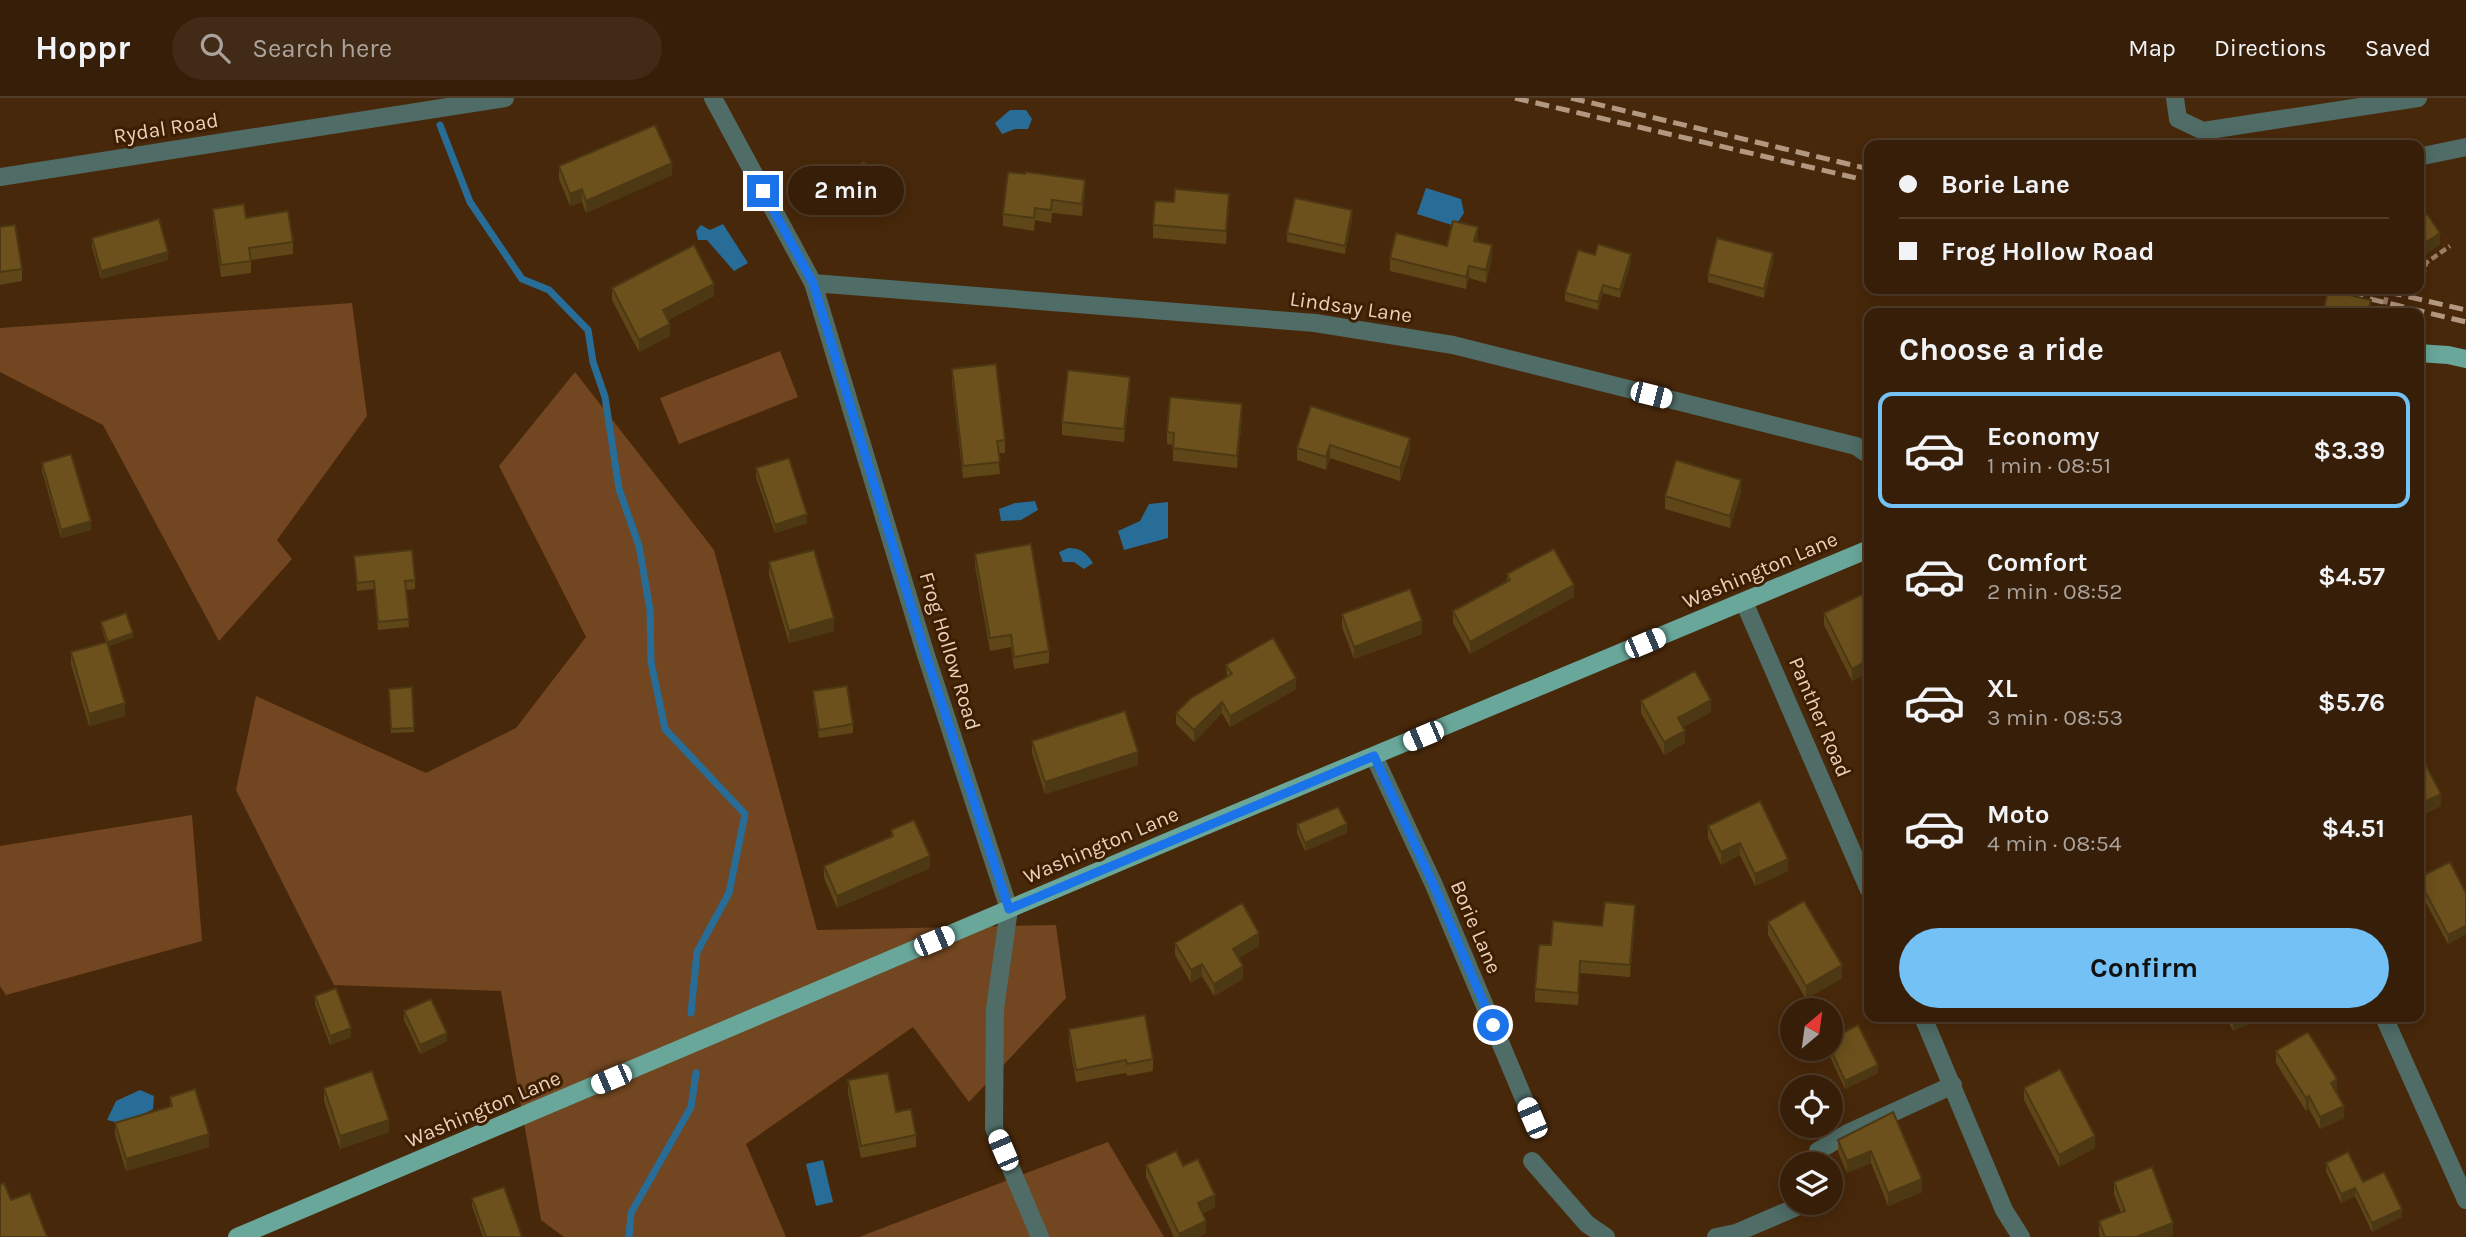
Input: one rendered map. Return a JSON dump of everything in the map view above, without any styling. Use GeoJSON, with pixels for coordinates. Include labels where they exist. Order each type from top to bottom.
{"type":"FeatureCollection","features":[{"type":"Feature","properties":{"kind":"main road"},"geometry":{"type":"LineString","coordinates":[[2424,354],[2466,359]]}},
{"type":"Feature","properties":{"kind":"main road","name":"Washington Lane"},"geometry":{"type":"LineString","coordinates":[[237,1237],[1009,909],[1864,551]]}},
{"type":"Feature","properties":{"kind":"street","name":"Rydal Road"},"geometry":{"type":"LineString","coordinates":[[0,177],[505,98]]}},
{"type":"Feature","properties":{"kind":"street","name":"Frog Hollow Road"},"geometry":{"type":"LineString","coordinates":[[713,98],[813,283],[925,652],[1009,909],[995,1009],[994,1128],[1040,1237]]}},
{"type":"Feature","properties":{"kind":"street"},"geometry":{"type":"LineString","coordinates":[[2175,98],[2178,119],[2203,131],[2418,98]]}},
{"type":"Feature","properties":{"kind":"street"},"geometry":{"type":"LineString","coordinates":[[2424,156],[2466,148]]}},
{"type":"Feature","properties":{"kind":"street","name":"Lindsay Lane"},"geometry":{"type":"LineString","coordinates":[[813,283],[1315,323],[1453,345],[1856,446],[1864,452]]}},
{"type":"Feature","properties":{"kind":"street","name":"Panther Road"},"geometry":{"type":"LineString","coordinates":[[1744,602],[1864,878]]}},
{"type":"Feature","properties":{"kind":"street","name":"Borie Lane"},"geometry":{"type":"LineString","coordinates":[[1374,756],[1434,886],[1532,1118]]}},
{"type":"Feature","properties":{"kind":"street"},"geometry":{"type":"LineString","coordinates":[[1925,1022],[2004,1210],[2021,1237]]}},
{"type":"Feature","properties":{"kind":"street"},"geometry":{"type":"LineString","coordinates":[[2386,1022],[2466,1200]]}},
{"type":"Feature","properties":{"kind":"street"},"geometry":{"type":"LineString","coordinates":[[1818,1151],[1848,1132],[1953,1085]]}},
{"type":"Feature","properties":{"kind":"street"},"geometry":{"type":"LineString","coordinates":[[1532,1161],[1587,1224],[1605,1237]]}},
{"type":"Feature","properties":{"kind":"street"},"geometry":{"type":"LineString","coordinates":[[1716,1237],[1736,1233],[1780,1214]]}},
{"type":"Feature","properties":{"kind":"path"},"geometry":{"type":"LineString","coordinates":[[2424,271],[2426,263],[2450,246]]}},
{"type":"Feature","properties":{"kind":"shaded area"},"geometry":{"type":"Polygon","coordinates":[[[352,303],[367,416],[277,540],[292,559],[219,641],[103,425],[0,372],[0,328],[352,303]]]}},
{"type":"Feature","properties":{"kind":"shaded area"},"geometry":{"type":"Polygon","coordinates":[[[780,351],[798,397],[679,444],[660,398],[780,351]]]}},
{"type":"Feature","properties":{"kind":"shaded area"},"geometry":{"type":"Polygon","coordinates":[[[575,372],[714,550],[817,930],[1056,925],[1066,998],[969,1102],[913,1027],[746,1144],[786,1237],[564,1237],[541,1220],[501,991],[334,985],[236,790],[256,696],[426,773],[516,728],[586,637],[499,466],[575,372]]]}},
{"type":"Feature","properties":{"kind":"shaded area"},"geometry":{"type":"Polygon","coordinates":[[[192,815],[202,941],[6,995],[0,986],[0,846],[192,815]]]}},
{"type":"Feature","properties":{"kind":"shaded area"},"geometry":{"type":"Polygon","coordinates":[[[1108,1142],[1164,1237],[859,1237],[1108,1142]]]}},
{"type":"Feature","properties":{"kind":"water"},"geometry":{"type":"Polygon","coordinates":[[[1010,110],[1026,110],[1032,119],[1028,129],[1015,129],[1002,134],[995,123],[1010,110]]]}},
{"type":"Feature","properties":{"kind":"water"},"geometry":{"type":"Polygon","coordinates":[[[1426,188],[1461,199],[1464,213],[1455,226],[1417,214],[1426,188]]]}},
{"type":"Feature","properties":{"kind":"water"},"geometry":{"type":"Polygon","coordinates":[[[723,224],[748,263],[734,271],[707,240],[698,240],[696,231],[701,225],[710,230],[723,224]]]}},
{"type":"Feature","properties":{"kind":"water"},"geometry":{"type":"Polygon","coordinates":[[[1035,501],[1038,510],[1021,520],[1001,521],[999,509],[1015,503],[1035,501]]]}},
{"type":"Feature","properties":{"kind":"water"},"geometry":{"type":"Polygon","coordinates":[[[1168,502],[1168,538],[1124,550],[1118,531],[1140,521],[1149,504],[1168,502]]]}},
{"type":"Feature","properties":{"kind":"water"},"geometry":{"type":"Polygon","coordinates":[[[1068,548],[1082,551],[1093,563],[1084,569],[1074,562],[1063,562],[1059,552],[1068,548]]]}},
{"type":"Feature","properties":{"kind":"water"},"geometry":{"type":"Polygon","coordinates":[[[140,1090],[154,1096],[153,1109],[124,1124],[107,1120],[116,1101],[140,1090]]]}},
{"type":"Feature","properties":{"kind":"water"},"geometry":{"type":"Polygon","coordinates":[[[823,1160],[833,1202],[816,1206],[806,1164],[823,1160]]]}},
{"type":"Feature","properties":{"kind":"building"},"geometry":{"type":"Polygon","coordinates":[[[655,125],[672,163],[586,201],[582,189],[570,194],[559,166],[655,125]]]}},
{"type":"Feature","properties":{"kind":"building"},"geometry":{"type":"Polygon","coordinates":[[[863,162],[879,171],[868,191],[850,181],[858,165],[863,162]]]}},
{"type":"Feature","properties":{"kind":"building"},"geometry":{"type":"Polygon","coordinates":[[[1008,172],[1085,180],[1082,204],[1052,200],[1051,210],[1035,208],[1034,218],[1003,214],[1008,172]]]}},
{"type":"Feature","properties":{"kind":"building"},"geometry":{"type":"Polygon","coordinates":[[[1175,189],[1229,194],[1226,231],[1153,225],[1155,201],[1174,202],[1175,189]]]}},
{"type":"Feature","properties":{"kind":"building"},"geometry":{"type":"Polygon","coordinates":[[[1295,198],[1352,210],[1345,246],[1287,233],[1295,198]]]}},
{"type":"Feature","properties":{"kind":"building"},"geometry":{"type":"Polygon","coordinates":[[[244,204],[246,218],[288,211],[293,242],[249,248],[251,261],[221,265],[213,209],[244,204]]]}},
{"type":"Feature","properties":{"kind":"building"},"geometry":{"type":"Polygon","coordinates":[[[2427,214],[2440,233],[2424,244],[2424,216],[2427,214]]]}},
{"type":"Feature","properties":{"kind":"building"},"geometry":{"type":"Polygon","coordinates":[[[159,219],[168,252],[101,271],[92,238],[159,219]]]}},
{"type":"Feature","properties":{"kind":"building"},"geometry":{"type":"Polygon","coordinates":[[[1453,221],[1478,227],[1474,241],[1492,245],[1486,270],[1469,266],[1466,277],[1390,258],[1396,233],[1447,246],[1453,221]]]}},
{"type":"Feature","properties":{"kind":"building"},"geometry":{"type":"Polygon","coordinates":[[[15,225],[22,269],[0,272],[0,227],[15,225]]]}},
{"type":"Feature","properties":{"kind":"building"},"geometry":{"type":"Polygon","coordinates":[[[1717,238],[1773,253],[1764,289],[1708,274],[1717,238]]]}},
{"type":"Feature","properties":{"kind":"building"},"geometry":{"type":"Polygon","coordinates":[[[1598,244],[1631,254],[1620,290],[1603,285],[1598,302],[1565,293],[1578,250],[1595,255],[1598,244]]]}},
{"type":"Feature","properties":{"kind":"building"},"geometry":{"type":"Polygon","coordinates":[[[694,245],[714,284],[663,310],[670,324],[639,340],[612,288],[694,245]]]}},
{"type":"Feature","properties":{"kind":"building"},"geometry":{"type":"Polygon","coordinates":[[[2327,294],[2345,294],[2371,300],[2369,308],[2324,308],[2327,294]]]}},
{"type":"Feature","properties":{"kind":"building"},"geometry":{"type":"Polygon","coordinates":[[[996,364],[1005,440],[997,441],[1000,462],[963,466],[952,369],[996,364]]]}},
{"type":"Feature","properties":{"kind":"building"},"geometry":{"type":"Polygon","coordinates":[[[1068,370],[1130,377],[1124,429],[1062,422],[1068,370]]]}},
{"type":"Feature","properties":{"kind":"building"},"geometry":{"type":"Polygon","coordinates":[[[1170,397],[1242,404],[1237,456],[1173,448],[1174,433],[1167,432],[1170,397]]]}},
{"type":"Feature","properties":{"kind":"building"},"geometry":{"type":"Polygon","coordinates":[[[1311,406],[1410,438],[1400,468],[1330,445],[1326,457],[1297,448],[1311,406]]]}},
{"type":"Feature","properties":{"kind":"building"},"geometry":{"type":"Polygon","coordinates":[[[71,454],[91,521],[61,530],[42,463],[71,454]]]}},
{"type":"Feature","properties":{"kind":"building"},"geometry":{"type":"Polygon","coordinates":[[[789,458],[807,514],[775,525],[756,468],[789,458]]]}},
{"type":"Feature","properties":{"kind":"building"},"geometry":{"type":"Polygon","coordinates":[[[1676,460],[1741,480],[1730,516],[1665,496],[1676,460]]]}},
{"type":"Feature","properties":{"kind":"building"},"geometry":{"type":"Polygon","coordinates":[[[1031,544],[1049,651],[1014,657],[1011,635],[990,638],[975,554],[1031,544]]]}},
{"type":"Feature","properties":{"kind":"building"},"geometry":{"type":"Polygon","coordinates":[[[1554,549],[1574,585],[1470,642],[1453,611],[1510,580],[1507,574],[1554,549]]]}},
{"type":"Feature","properties":{"kind":"building"},"geometry":{"type":"Polygon","coordinates":[[[412,550],[415,580],[405,581],[409,619],[378,622],[374,581],[357,583],[354,556],[412,550]]]}},
{"type":"Feature","properties":{"kind":"building"},"geometry":{"type":"Polygon","coordinates":[[[814,550],[834,618],[789,631],[769,562],[814,550]]]}},
{"type":"Feature","properties":{"kind":"building"},"geometry":{"type":"Polygon","coordinates":[[[1410,589],[1422,621],[1354,647],[1342,614],[1410,589]]]}},
{"type":"Feature","properties":{"kind":"building"},"geometry":{"type":"Polygon","coordinates":[[[1864,593],[1864,663],[1852,669],[1824,613],[1864,593]]]}},
{"type":"Feature","properties":{"kind":"building"},"geometry":{"type":"Polygon","coordinates":[[[126,613],[133,633],[108,642],[101,622],[126,613]]]}},
{"type":"Feature","properties":{"kind":"building"},"geometry":{"type":"Polygon","coordinates":[[[1273,638],[1296,678],[1230,716],[1222,702],[1194,730],[1176,713],[1191,698],[1232,674],[1226,665],[1273,638]]]}},
{"type":"Feature","properties":{"kind":"building"},"geometry":{"type":"Polygon","coordinates":[[[107,642],[125,703],[89,714],[71,652],[107,642]]]}},
{"type":"Feature","properties":{"kind":"building"},"geometry":{"type":"Polygon","coordinates":[[[1695,671],[1711,700],[1678,718],[1685,731],[1664,742],[1641,701],[1695,671]]]}},
{"type":"Feature","properties":{"kind":"building"},"geometry":{"type":"Polygon","coordinates":[[[847,686],[853,724],[819,730],[813,691],[847,686]]]}},
{"type":"Feature","properties":{"kind":"building"},"geometry":{"type":"Polygon","coordinates":[[[412,687],[414,728],[391,729],[389,689],[412,687]]]}},
{"type":"Feature","properties":{"kind":"building"},"geometry":{"type":"Polygon","coordinates":[[[1125,711],[1138,752],[1045,782],[1032,741],[1125,711]]]}},
{"type":"Feature","properties":{"kind":"building"},"geometry":{"type":"Polygon","coordinates":[[[2424,762],[2441,794],[2424,802],[2424,762]]]}},
{"type":"Feature","properties":{"kind":"building"},"geometry":{"type":"Polygon","coordinates":[[[1760,801],[1788,859],[1755,874],[1740,843],[1721,852],[1708,826],[1760,801]]]}},
{"type":"Feature","properties":{"kind":"building"},"geometry":{"type":"Polygon","coordinates":[[[1338,807],[1347,824],[1305,843],[1297,824],[1338,807]]]}},
{"type":"Feature","properties":{"kind":"building"},"geometry":{"type":"Polygon","coordinates":[[[914,820],[930,856],[837,896],[824,866],[893,836],[891,830],[914,820]]]}},
{"type":"Feature","properties":{"kind":"building"},"geometry":{"type":"Polygon","coordinates":[[[2450,862],[2466,893],[2466,926],[2448,935],[2424,889],[2424,875],[2450,862]]]}},
{"type":"Feature","properties":{"kind":"building"},"geometry":{"type":"Polygon","coordinates":[[[1804,901],[1842,965],[1806,986],[1768,922],[1804,901]]]}},
{"type":"Feature","properties":{"kind":"building"},"geometry":{"type":"Polygon","coordinates":[[[1605,902],[1635,905],[1630,965],[1580,961],[1578,993],[1535,989],[1539,945],[1551,945],[1553,921],[1602,926],[1605,902]]]}},
{"type":"Feature","properties":{"kind":"building"},"geometry":{"type":"Polygon","coordinates":[[[1242,903],[1259,933],[1233,949],[1243,966],[1214,984],[1202,964],[1191,970],[1175,943],[1242,903]]]}},
{"type":"Feature","properties":{"kind":"building"},"geometry":{"type":"Polygon","coordinates":[[[336,988],[351,1028],[330,1036],[315,996],[336,988]]]}},
{"type":"Feature","properties":{"kind":"building"},"geometry":{"type":"Polygon","coordinates":[[[431,999],[447,1033],[420,1045],[404,1011],[431,999]]]}},
{"type":"Feature","properties":{"kind":"building"},"geometry":{"type":"Polygon","coordinates":[[[1145,1015],[1153,1059],[1127,1064],[1126,1060],[1076,1070],[1069,1029],[1145,1015]]]}},
{"type":"Feature","properties":{"kind":"building"},"geometry":{"type":"Polygon","coordinates":[[[1858,1025],[1878,1065],[1845,1081],[1836,1061],[1843,1061],[1843,1032],[1858,1025]]]}},
{"type":"Feature","properties":{"kind":"building"},"geometry":{"type":"Polygon","coordinates":[[[2308,1032],[2337,1079],[2331,1083],[2344,1106],[2320,1117],[2309,1096],[2306,1098],[2276,1051],[2308,1032]]]}},
{"type":"Feature","properties":{"kind":"building"},"geometry":{"type":"Polygon","coordinates":[[[2060,1069],[2095,1136],[2059,1155],[2024,1088],[2060,1069]]]}},
{"type":"Feature","properties":{"kind":"building"},"geometry":{"type":"Polygon","coordinates":[[[372,1071],[389,1120],[340,1136],[324,1088],[372,1071]]]}},
{"type":"Feature","properties":{"kind":"building"},"geometry":{"type":"Polygon","coordinates":[[[888,1073],[896,1112],[911,1109],[916,1135],[861,1146],[848,1080],[888,1073]]]}},
{"type":"Feature","properties":{"kind":"building"},"geometry":{"type":"Polygon","coordinates":[[[195,1089],[209,1134],[126,1159],[115,1123],[172,1106],[170,1097],[195,1089]]]}},
{"type":"Feature","properties":{"kind":"building"},"geometry":{"type":"Polygon","coordinates":[[[1893,1112],[1922,1179],[1888,1193],[1871,1151],[1847,1161],[1838,1140],[1893,1112]]]}},
{"type":"Feature","properties":{"kind":"building"},"geometry":{"type":"Polygon","coordinates":[[[1176,1151],[1183,1166],[1198,1159],[1215,1195],[1198,1203],[1206,1221],[1179,1234],[1146,1165],[1176,1151]]]}},
{"type":"Feature","properties":{"kind":"building"},"geometry":{"type":"Polygon","coordinates":[[[2348,1152],[2363,1182],[2384,1172],[2402,1209],[2372,1223],[2355,1188],[2341,1194],[2326,1163],[2348,1152]]]}},
{"type":"Feature","properties":{"kind":"building"},"geometry":{"type":"Polygon","coordinates":[[[2152,1167],[2173,1223],[2136,1237],[2105,1237],[2099,1221],[2125,1211],[2114,1182],[2152,1167]]]}},
{"type":"Feature","properties":{"kind":"building"},"geometry":{"type":"Polygon","coordinates":[[[4,1183],[11,1200],[30,1193],[47,1237],[0,1237],[0,1185],[4,1183]]]}},
{"type":"Feature","properties":{"kind":"building"},"geometry":{"type":"Polygon","coordinates":[[[504,1187],[522,1237],[486,1237],[472,1198],[504,1187]]]}},
{"type":"Feature","properties":{"kind":"waterway"},"geometry":{"type":"LineString","coordinates":[[440,125],[470,202],[522,279],[549,290],[588,330],[593,362],[605,397],[619,489],[639,546],[650,610],[651,662],[665,729],[745,814],[729,893],[697,952],[691,1013]]}},
{"type":"Feature","properties":{"kind":"waterway"},"geometry":{"type":"LineString","coordinates":[[629,1237],[631,1213],[691,1107],[696,1073]]}},
{"type":"Feature","properties":{"kind":"railway"},"geometry":{"type":"LineString","coordinates":[[1515,98],[1864,180]]}},
{"type":"Feature","properties":{"kind":"railway"},"geometry":{"type":"LineString","coordinates":[[1571,98],[1864,168]]}},
{"type":"Feature","properties":{"kind":"railway"},"geometry":{"type":"LineString","coordinates":[[2350,294],[2408,308]]}},
{"type":"Feature","properties":{"kind":"railway"},"geometry":{"type":"LineString","coordinates":[[2397,294],[2466,310]]}},
{"type":"Feature","properties":{"kind":"railway"},"geometry":{"type":"LineString","coordinates":[[2424,312],[2466,322]]}},
{"type":"Feature","properties":{"kind":"route"},"geometry":{"type":"LineString","coordinates":[[763,191],[813,283],[925,652],[1009,909],[1374,756],[1434,886],[1493,1025]]}}]}
